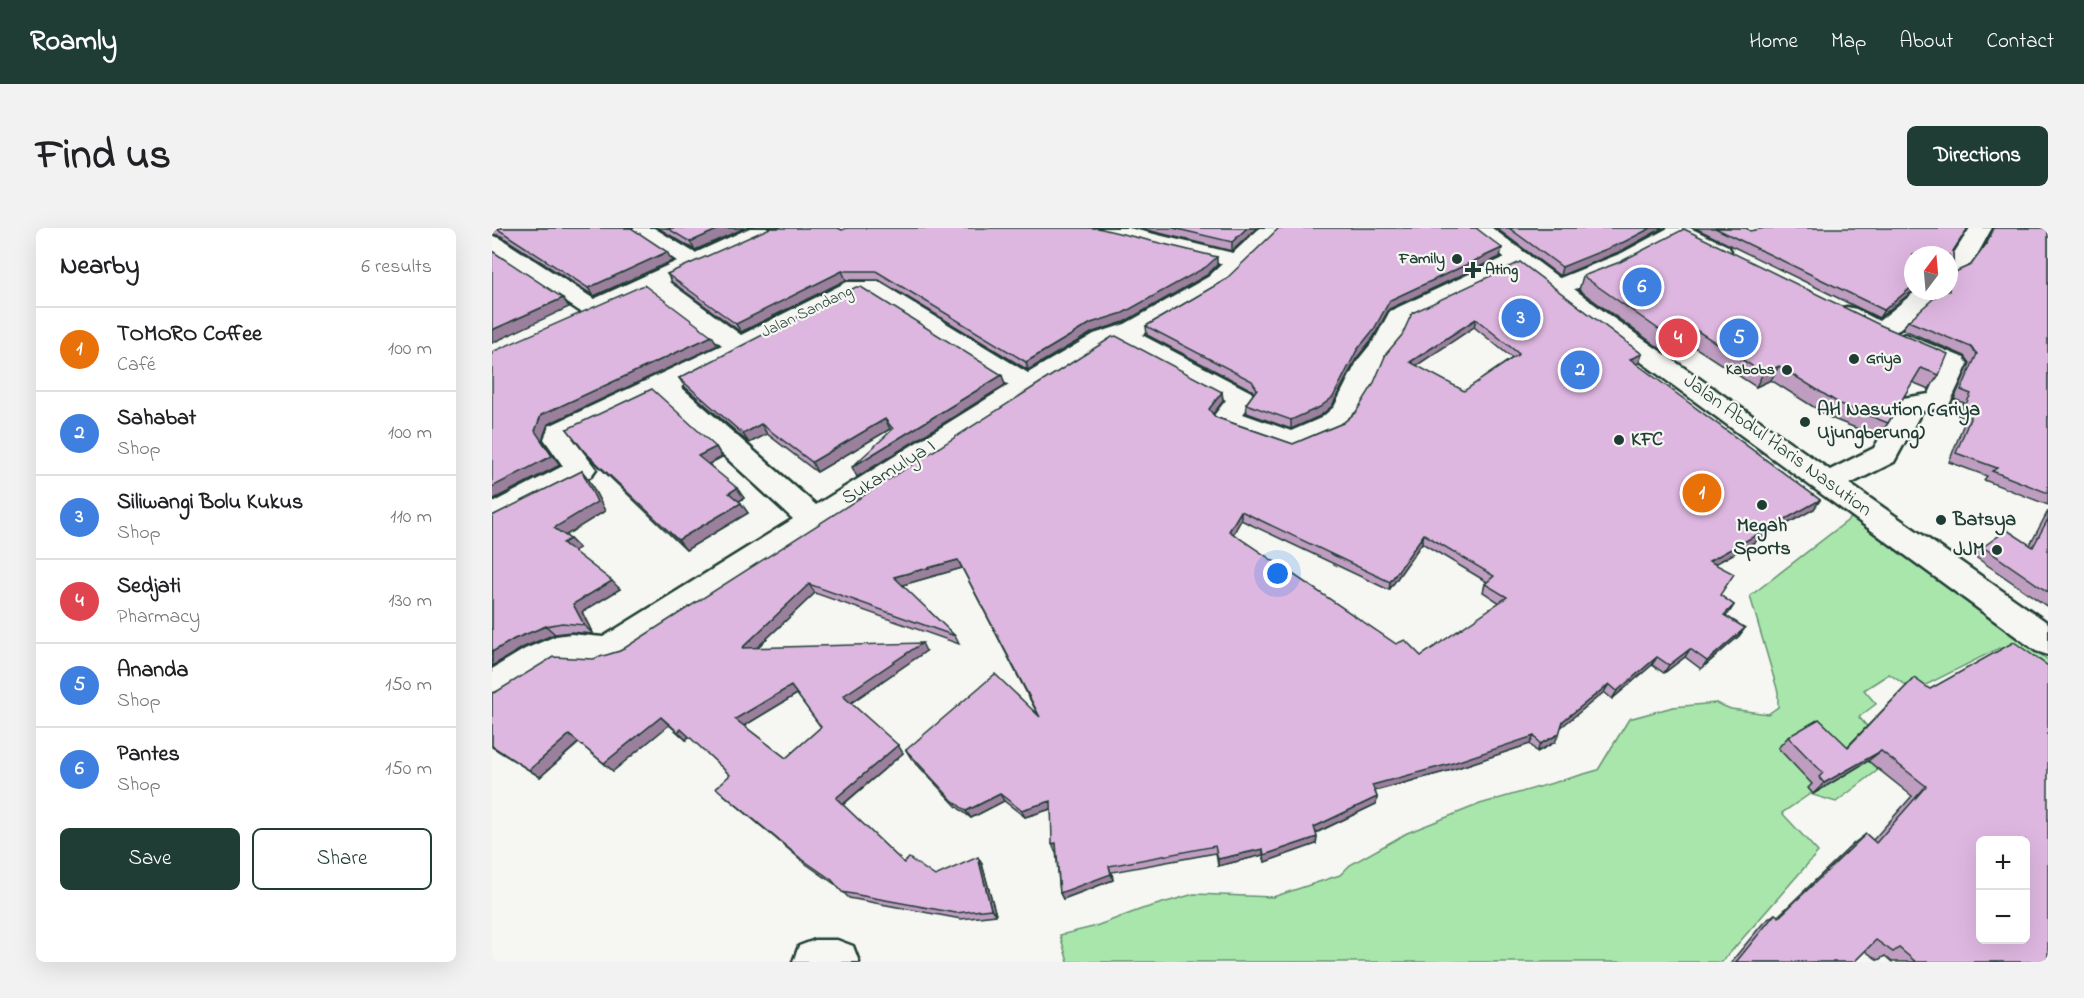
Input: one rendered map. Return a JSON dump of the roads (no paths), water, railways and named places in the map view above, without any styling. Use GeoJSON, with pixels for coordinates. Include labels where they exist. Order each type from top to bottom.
{"type":"FeatureCollection","features":[{"type":"Feature","properties":{"kind":"main road"},"geometry":{"type":"LineString","coordinates":[[639,228],[696,263]]}},
{"type":"Feature","properties":{"kind":"main road"},"geometry":{"type":"LineString","coordinates":[[492,243],[583,313],[768,228]]}},
{"type":"Feature","properties":{"kind":"main road"},"geometry":{"type":"LineString","coordinates":[[1102,228],[1238,261]]}},
{"type":"Feature","properties":{"kind":"main road","name":"Sukamulya I"},"geometry":{"type":"LineString","coordinates":[[492,687],[563,648],[607,652],[1103,339],[1122,334],[1216,282],[1273,228]]}},
{"type":"Feature","properties":{"kind":"main road","name":"Jalan Abdul Haris Nasution"},"geometry":{"type":"LineString","coordinates":[[1478,228],[2048,641]]}},
{"type":"Feature","properties":{"kind":"main road"},"geometry":{"type":"LineString","coordinates":[[1958,264],[1981,228]]}},
{"type":"Feature","properties":{"kind":"main road"},"geometry":{"type":"LineString","coordinates":[[1558,287],[1630,258],[1677,229],[1740,260]]}},
{"type":"Feature","properties":{"kind":"main road"},"geometry":{"type":"LineString","coordinates":[[1122,334],[1242,398],[1226,418],[1292,442],[1331,424],[1344,413],[1357,393],[1371,360],[1386,342],[1400,316],[1520,259]]}},
{"type":"Feature","properties":{"kind":"main road","name":"Jalan Sandang"},"geometry":{"type":"LineString","coordinates":[[653,282],[739,345],[855,287],[871,287],[1028,385]]}},
{"type":"Feature","properties":{"kind":"main road"},"geometry":{"type":"LineString","coordinates":[[1881,332],[1920,300]]}},
{"type":"Feature","properties":{"kind":"main road"},"geometry":{"type":"LineString","coordinates":[[1828,483],[1884,455],[1913,404],[1938,401],[1955,364],[1881,332],[1830,306]]}},
{"type":"Feature","properties":{"kind":"main road"},"geometry":{"type":"LineString","coordinates":[[492,516],[581,469],[558,438],[559,433],[663,385],[739,345]]}},
{"type":"Feature","properties":{"kind":"main road"},"geometry":{"type":"LineString","coordinates":[[663,385],[814,521]]}},
{"type":"Feature","properties":{"kind":"main road"},"geometry":{"type":"LineString","coordinates":[[815,962],[837,962]]}},
{"type":"Feature","properties":{"kind":"place","name":"Family"},"geometry":{"type":"Point","coordinates":[1457,259]}},
{"type":"Feature","properties":{"kind":"place","name":"Ating"},"geometry":{"type":"Point","coordinates":[1473,270]}},
{"type":"Feature","properties":{"kind":"place","name":"Pantes"},"geometry":{"type":"Point","coordinates":[1642,287]}},
{"type":"Feature","properties":{"kind":"place","name":"Siliwangi Bolu Kukus"},"geometry":{"type":"Point","coordinates":[1521,318]}},
{"type":"Feature","properties":{"kind":"place","name":"Sedjati"},"geometry":{"type":"Point","coordinates":[1678,338]}},
{"type":"Feature","properties":{"kind":"place","name":"Ananda"},"geometry":{"type":"Point","coordinates":[1739,338]}},
{"type":"Feature","properties":{"kind":"place","name":"Griya"},"geometry":{"type":"Point","coordinates":[1854,359]}},
{"type":"Feature","properties":{"kind":"place","name":"Sahabat"},"geometry":{"type":"Point","coordinates":[1580,370]}},
{"type":"Feature","properties":{"kind":"place","name":"Kabobs"},"geometry":{"type":"Point","coordinates":[1787,370]}},
{"type":"Feature","properties":{"kind":"place","name":"AH Nasution (Griya Ujungberung)"},"geometry":{"type":"Point","coordinates":[1805,422]}},
{"type":"Feature","properties":{"kind":"place","name":"KFC"},"geometry":{"type":"Point","coordinates":[1619,440]}},
{"type":"Feature","properties":{"kind":"place","name":"TOMORO Coffee"},"geometry":{"type":"Point","coordinates":[1702,493]}},
{"type":"Feature","properties":{"kind":"place","name":"Megah Sports"},"geometry":{"type":"Point","coordinates":[1762,505]}},
{"type":"Feature","properties":{"kind":"place","name":"Batsya"},"geometry":{"type":"Point","coordinates":[1941,520]}},
{"type":"Feature","properties":{"kind":"place","name":"JJM"},"geometry":{"type":"Point","coordinates":[1997,550]}}]}
